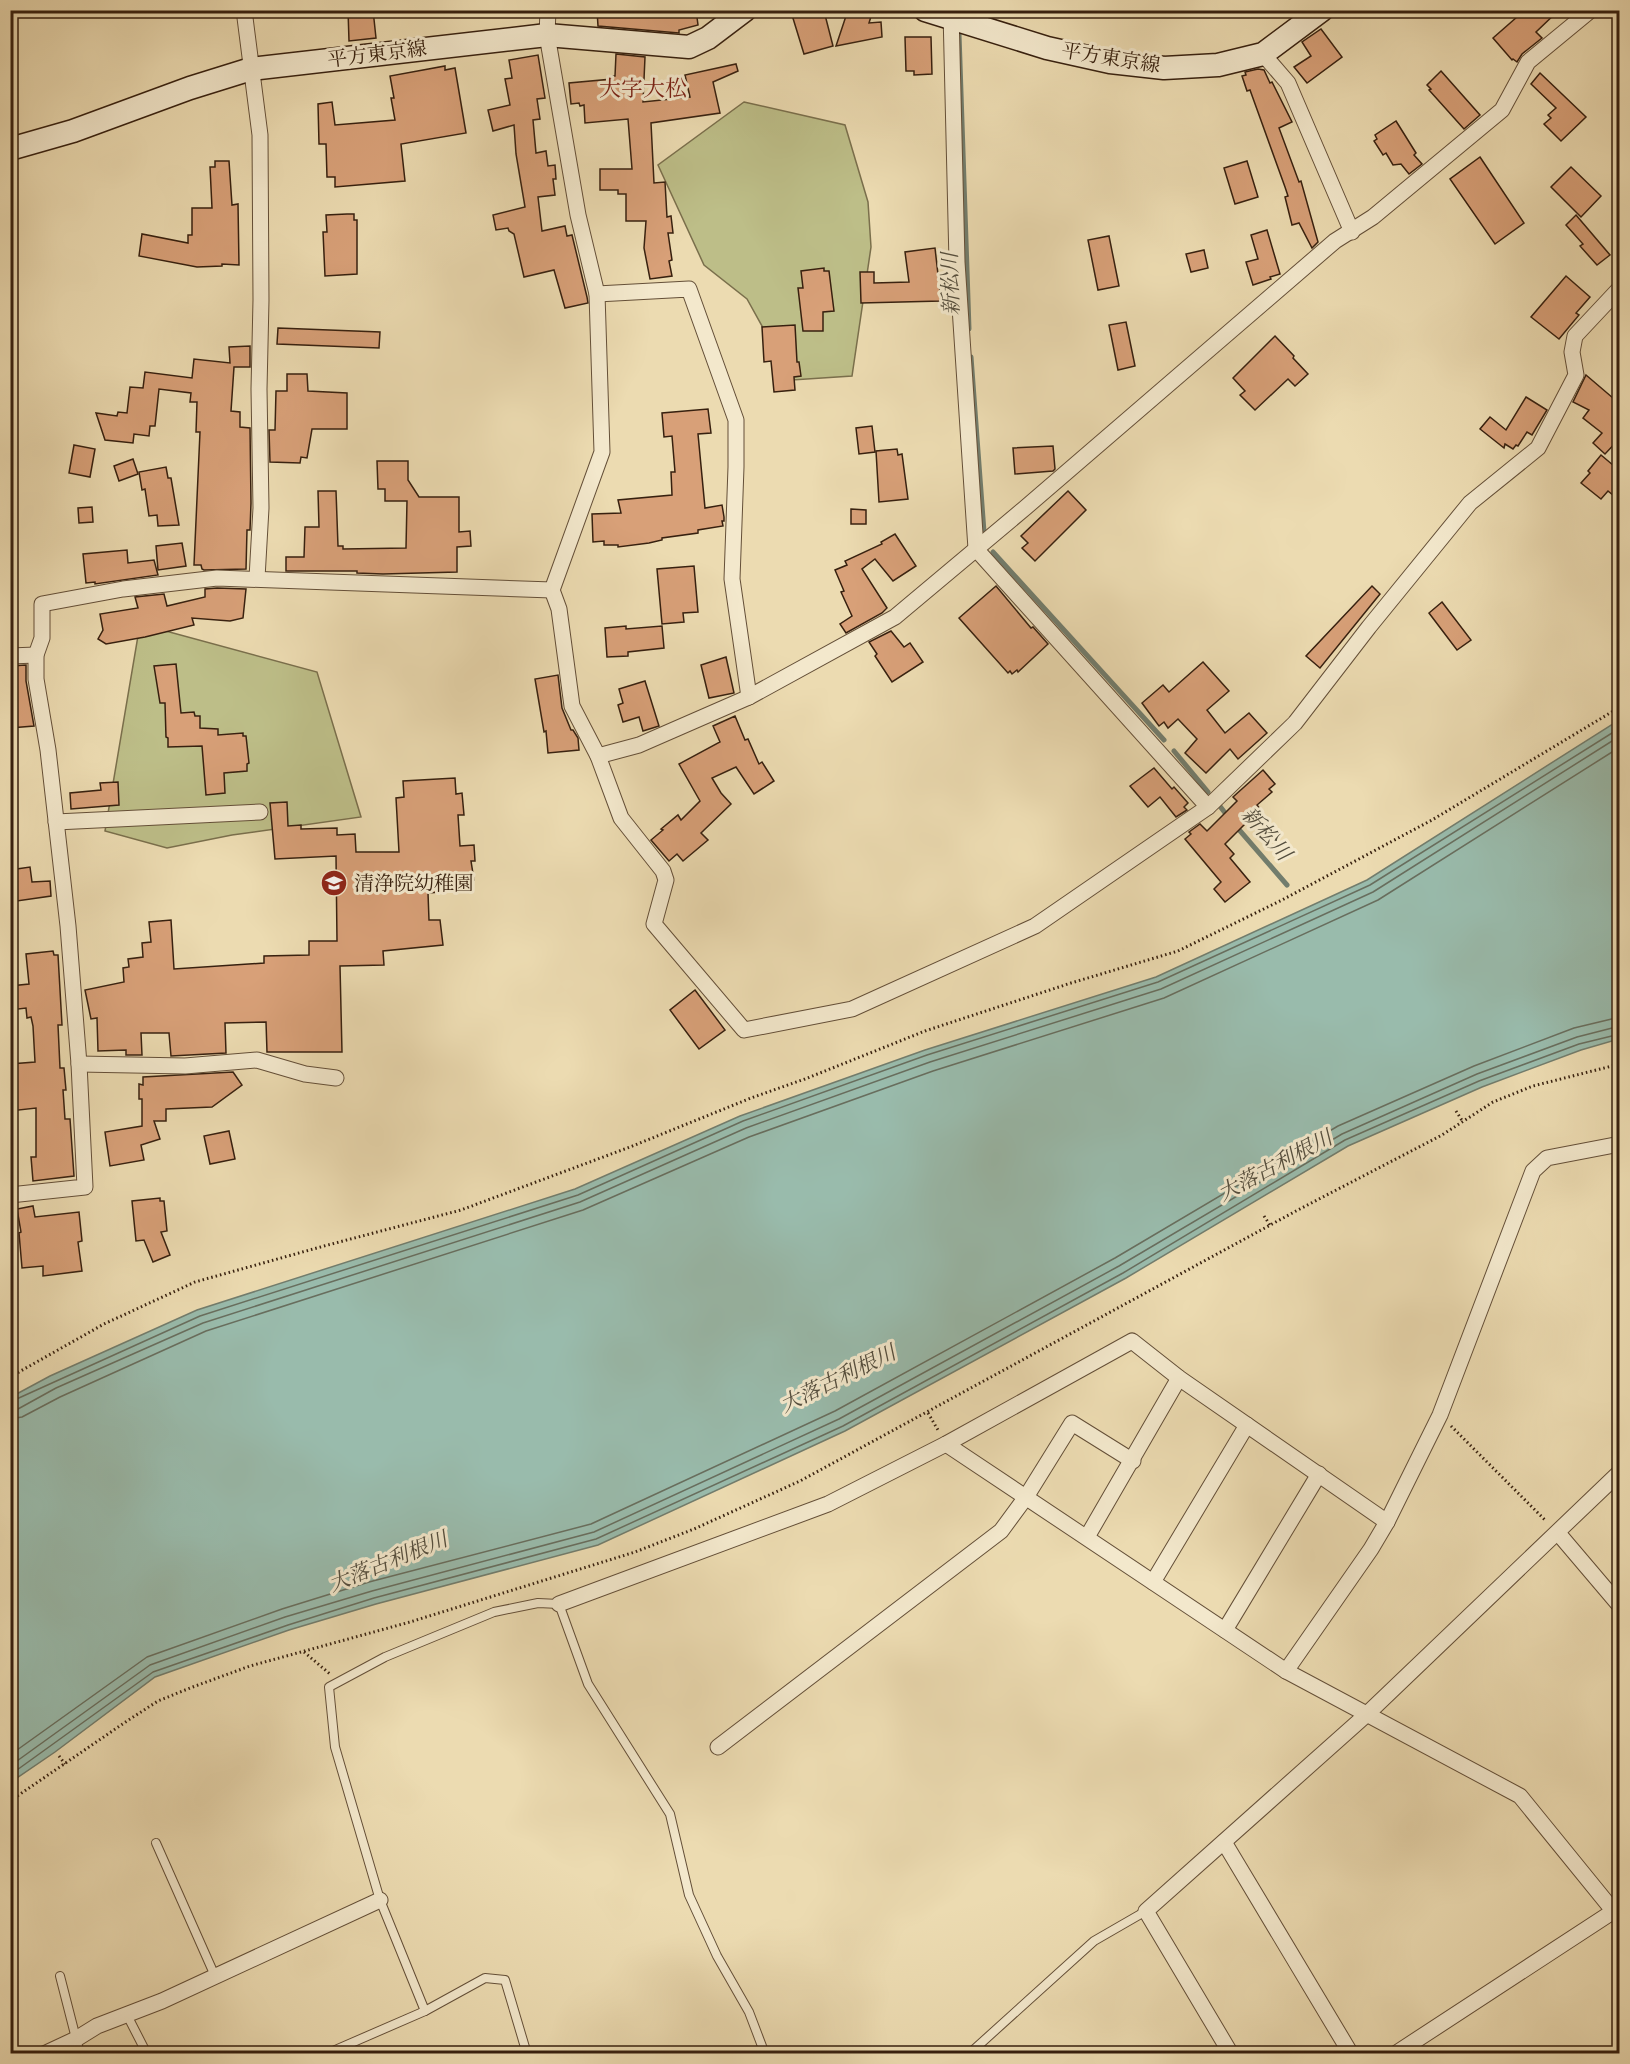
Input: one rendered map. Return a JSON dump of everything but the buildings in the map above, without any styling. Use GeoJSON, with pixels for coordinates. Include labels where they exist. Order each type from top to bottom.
{"type":"FeatureCollection","features":[{"type":"Feature","properties":{"kind":"main road","name":"平方東京線"},"geometry":{"type":"LineString","coordinates":[[10,149],[73,131],[190,88],[251,69],[547,35],[689,47],[708,38],[746,10]]}},
{"type":"Feature","properties":{"kind":"main road","name":"平方東京線"},"geometry":{"type":"LineString","coordinates":[[925,10],[951,14],[1047,48],[1110,62],[1164,68],[1218,65],[1263,54],[1322,10]]}},
{"type":"Feature","properties":{"kind":"street"},"geometry":{"type":"LineString","coordinates":[[244,10],[260,135],[261,508],[257,578]]}},
{"type":"Feature","properties":{"kind":"street"},"geometry":{"type":"LineString","coordinates":[[548,10],[547,35],[578,215],[597,294],[602,452],[552,590],[559,609],[572,706],[598,756],[621,818],[663,871],[666,880],[654,924],[744,1030],[852,1010],[1035,926],[1208,807],[1295,723],[1470,503],[1538,448],[1576,375],[1572,352],[1575,336],[1620,288]]}},
{"type":"Feature","properties":{"kind":"street"},"geometry":{"type":"LineString","coordinates":[[598,756],[639,745],[749,697],[895,617],[1335,241],[1373,217],[1502,110],[1528,62],[1591,10]]}},
{"type":"Feature","properties":{"kind":"street"},"geometry":{"type":"LineString","coordinates":[[951,14],[957,262],[976,549],[1208,807]]}},
{"type":"Feature","properties":{"kind":"street"},"geometry":{"type":"LineString","coordinates":[[1263,54],[1288,83],[1352,232]]}},
{"type":"Feature","properties":{"kind":"street"},"geometry":{"type":"LineString","coordinates":[[597,294],[689,289],[736,420],[732,579],[749,697]]}},
{"type":"Feature","properties":{"kind":"street"},"geometry":{"type":"LineString","coordinates":[[10,1195],[85,1187],[79,1064],[68,926],[44,723],[36,680],[36,654],[42,638],[42,604],[123,589],[217,578],[552,590]]}},
{"type":"Feature","properties":{"kind":"street"},"geometry":{"type":"LineString","coordinates":[[10,656],[36,654]]}},
{"type":"Feature","properties":{"kind":"street"},"geometry":{"type":"LineString","coordinates":[[56,822],[260,812]]}},
{"type":"Feature","properties":{"kind":"street"},"geometry":{"type":"LineString","coordinates":[[79,1064],[185,1066],[257,1060],[305,1074],[336,1078]]}},
{"type":"Feature","properties":{"kind":"street"},"geometry":{"type":"LineString","coordinates":[[1286,1671],[1371,1549],[1387,1522],[1440,1415],[1533,1171],[1547,1158],[1620,1144]]}},
{"type":"Feature","properties":{"kind":"street"},"geometry":{"type":"LineString","coordinates":[[559,1604],[828,1504],[946,1444],[1132,1341],[1179,1378],[1387,1522]]}},
{"type":"Feature","properties":{"kind":"street"},"geometry":{"type":"LineString","coordinates":[[1087,1537],[1179,1378]]}},
{"type":"Feature","properties":{"kind":"street"},"geometry":{"type":"LineString","coordinates":[[718,1747],[1001,1531],[1026,1497],[1072,1423],[1133,1461]]}},
{"type":"Feature","properties":{"kind":"street"},"geometry":{"type":"LineString","coordinates":[[1153,1582],[1247,1425]]}},
{"type":"Feature","properties":{"kind":"street"},"geometry":{"type":"LineString","coordinates":[[946,1444],[1286,1671],[1520,1796],[1617,1912],[1395,2054]]}},
{"type":"Feature","properties":{"kind":"street"},"geometry":{"type":"LineString","coordinates":[[1231,2054],[1146,1911],[1366,1715],[1620,1472]]}},
{"type":"Feature","properties":{"kind":"street"},"geometry":{"type":"LineString","coordinates":[[1226,1630],[1318,1474]]}},
{"type":"Feature","properties":{"kind":"street"},"geometry":{"type":"LineString","coordinates":[[1558,1533],[1620,1606]]}},
{"type":"Feature","properties":{"kind":"street"},"geometry":{"type":"LineString","coordinates":[[1224,1842],[1351,2054]]}},
{"type":"Feature","properties":{"kind":"street"},"geometry":{"type":"LineString","coordinates":[[44,2054],[78,2046],[97,2026],[215,1977],[380,1900]]}},
{"type":"Feature","properties":{"kind":"lane"},"geometry":{"type":"LineString","coordinates":[[425,2011],[380,1900],[335,1747],[329,1687],[385,1657],[494,1612],[538,1603],[559,1604],[588,1684],[670,1814],[689,1895],[717,1956],[749,2012],[765,2054]]}},
{"type":"Feature","properties":{"kind":"lane"},"geometry":{"type":"LineString","coordinates":[[156,1843],[215,1977]]}},
{"type":"Feature","properties":{"kind":"lane"},"geometry":{"type":"LineString","coordinates":[[969,2054],[1094,1941],[1146,1911]]}},
{"type":"Feature","properties":{"kind":"lane"},"geometry":{"type":"LineString","coordinates":[[60,1976],[78,2046]]}},
{"type":"Feature","properties":{"kind":"lane"},"geometry":{"type":"LineString","coordinates":[[326,2054],[425,2011],[485,1978],[505,1980],[527,2054]]}},
{"type":"Feature","properties":{"kind":"lane"},"geometry":{"type":"LineString","coordinates":[[127,2015],[147,2054]]}},
{"type":"Feature","properties":{"kind":"path"},"geometry":{"type":"LineString","coordinates":[[10,1377],[104,1324],[195,1282],[461,1210],[630,1147],[925,1031],[1178,951],[1282,900],[1432,820],[1620,707]]}},
{"type":"Feature","properties":{"kind":"path"},"geometry":{"type":"LineString","coordinates":[[10,1801],[158,1701],[189,1688],[250,1666],[410,1622],[635,1552],[694,1529],[810,1476],[1270,1225],[1442,1135],[1493,1102],[1533,1086],[1620,1064]]}},
{"type":"Feature","properties":{"kind":"path"},"geometry":{"type":"LineString","coordinates":[[1456,1111],[1463,1122]]}},
{"type":"Feature","properties":{"kind":"path"},"geometry":{"type":"LineString","coordinates":[[1264,1216],[1270,1225]]}},
{"type":"Feature","properties":{"kind":"path"},"geometry":{"type":"LineString","coordinates":[[1440,1415],[1558,1533]]}},
{"type":"Feature","properties":{"kind":"path"},"geometry":{"type":"LineString","coordinates":[[303,1652],[329,1673],[336,1683]]}},
{"type":"Feature","properties":{"kind":"path"},"geometry":{"type":"LineString","coordinates":[[59,1756],[64,1764]]}},
{"type":"Feature","properties":{"kind":"green space"},"geometry":{"type":"Polygon","coordinates":[[[744,102],[845,125],[868,202],[871,247],[852,376],[792,380],[747,299],[704,265],[658,165],[744,102]]]}},
{"type":"Feature","properties":{"kind":"green space"},"geometry":{"type":"Polygon","coordinates":[[[140,624],[317,672],[361,817],[232,835],[167,848],[105,831],[140,624]]]}},
{"type":"Feature","properties":{"kind":"water","name":"大落古利根川"},"geometry":{"type":"Polygon","coordinates":[[[1619,720],[1619,1039],[1581,1050],[1482,1087],[1348,1146],[1126,1278],[845,1431],[598,1545],[376,1604],[289,1630],[155,1677],[11,1782],[11,1397],[50,1376],[197,1310],[575,1189],[740,1116],[925,1050],[1156,977],[1367,880],[1619,720]]]}},
{"type":"Feature","properties":{"kind":"waterway","name":"新松川"},"geometry":{"type":"LineString","coordinates":[[959,34],[969,329]]}},
{"type":"Feature","properties":{"kind":"waterway","name":"新松川"},"geometry":{"type":"LineString","coordinates":[[971,357],[984,532]]}},
{"type":"Feature","properties":{"kind":"waterway","name":"新松川"},"geometry":{"type":"LineString","coordinates":[[993,552],[1164,740]]}},
{"type":"Feature","properties":{"kind":"waterway","name":"新松川"},"geometry":{"type":"LineString","coordinates":[[1174,751],[1208,792]]}},
{"type":"Feature","properties":{"kind":"waterway","name":"新松川"},"geometry":{"type":"LineString","coordinates":[[1219,805],[1229,818]]}},
{"type":"Feature","properties":{"kind":"waterway","name":"新松川"},"geometry":{"type":"LineString","coordinates":[[1235,825],[1287,885]]}},
{"type":"Feature","properties":{"kind":"place","name":"清浄院幼稚園"},"geometry":{"type":"Point","coordinates":[334,883]}},
{"type":"Feature","properties":{"kind":"district","name":"大字大松"},"geometry":{"type":"Point","coordinates":[643,89]}}]}
